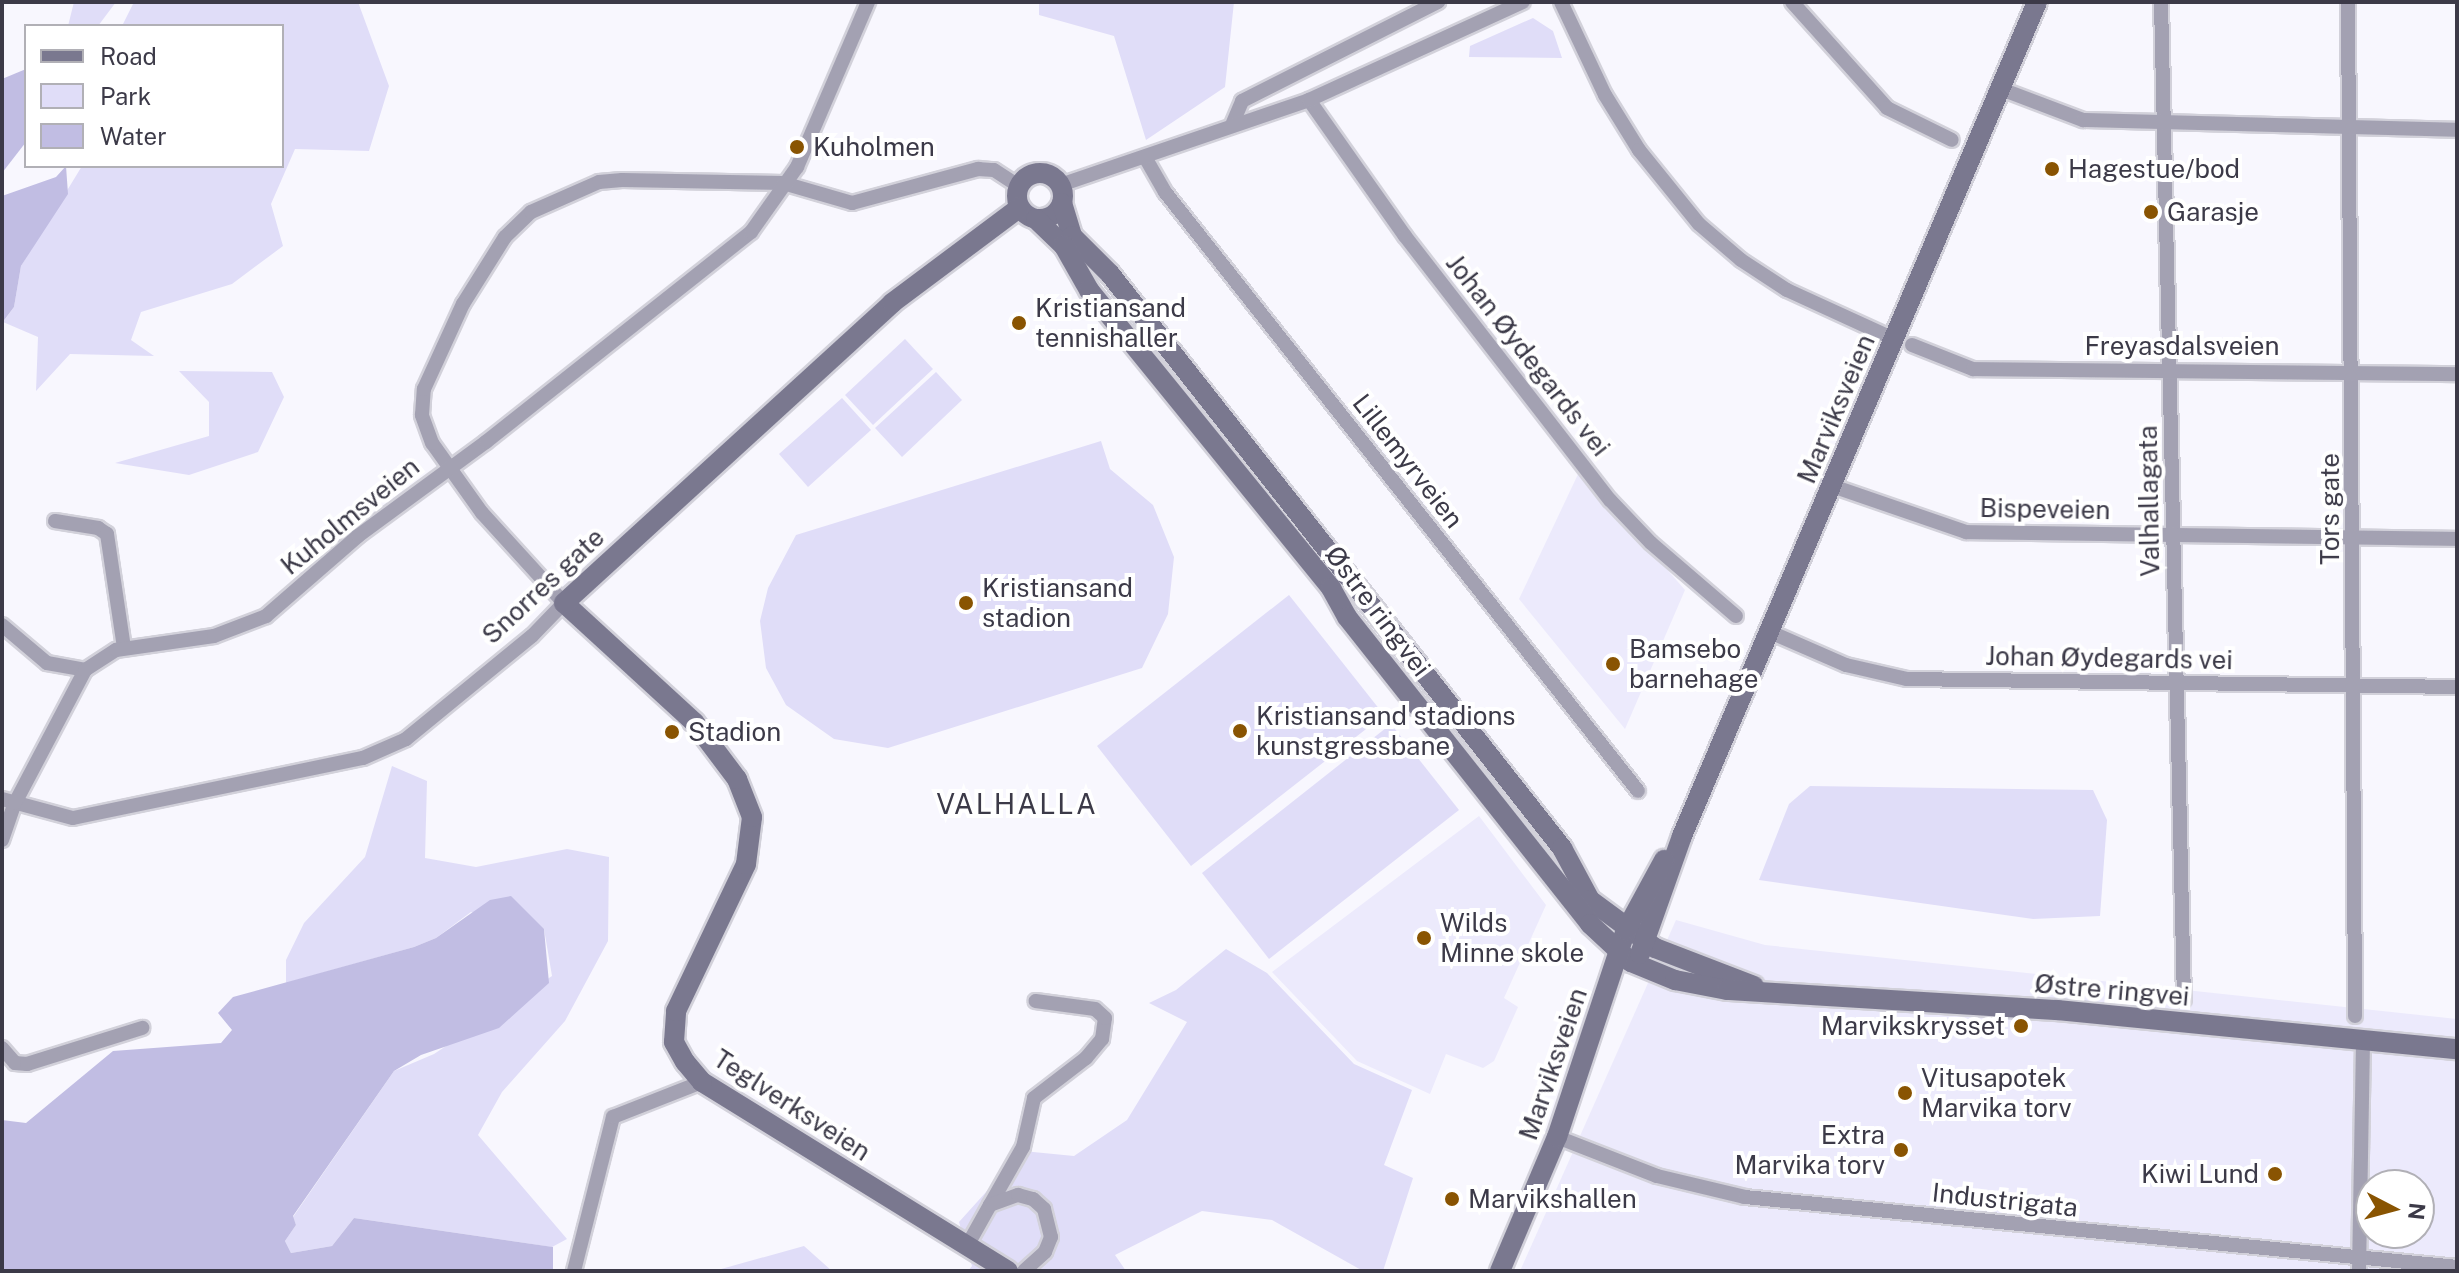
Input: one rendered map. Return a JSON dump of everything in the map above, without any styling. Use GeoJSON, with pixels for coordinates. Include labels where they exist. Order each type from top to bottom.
{"type":"FeatureCollection","features":[{"type":"Feature","properties":{"kind":"street"},"geometry":{"type":"LineString","coordinates":[[448,467],[751,232],[797,167],[868,2]]}},
{"type":"Feature","properties":{"kind":"street"},"geometry":{"type":"LineString","coordinates":[[1232,125],[1242,101],[1438,2]]}},
{"type":"Feature","properties":{"kind":"street"},"geometry":{"type":"LineString","coordinates":[[1028,214],[1019,186],[1039,173],[1061,194],[1145,157],[1309,100],[1523,2]]}},
{"type":"Feature","properties":{"kind":"street","name":"Freyasdalsveien"},"geometry":{"type":"LineString","coordinates":[[1561,2],[1605,95],[1639,150],[1699,224],[1764,276],[1903,342],[1973,369],[2457,374]]}},
{"type":"Feature","properties":{"kind":"street"},"geometry":{"type":"LineString","coordinates":[[1792,2],[1887,108],[1952,140]]}},
{"type":"Feature","properties":{"kind":"street","name":"Marviksveien"},"geometry":{"type":"LineString","coordinates":[[1627,959],[1644,942],[1682,836],[1832,486],[1903,342],[2037,2]]}},
{"type":"Feature","properties":{"kind":"street","name":"Valhallagata"},"geometry":{"type":"LineString","coordinates":[[2161,2],[2167,125],[2184,1000]]}},
{"type":"Feature","properties":{"kind":"street","name":"Tors gate"},"geometry":{"type":"LineString","coordinates":[[2348,2],[2354,372],[2355,1016]]}},
{"type":"Feature","properties":{"kind":"street"},"geometry":{"type":"LineString","coordinates":[[2001,89],[2064,117],[2167,125],[2351,131],[2457,130]]}},
{"type":"Feature","properties":{"kind":"street","name":"Johan Øydegards vei"},"geometry":{"type":"LineString","coordinates":[[1309,100],[1405,236],[1610,500],[1651,543],[1736,616]]}},
{"type":"Feature","properties":{"kind":"street","name":"Lillemyrveien"},"geometry":{"type":"LineString","coordinates":[[1145,157],[1193,228],[1638,791]]}},
{"type":"Feature","properties":{"kind":"street","name":"Kuholmsveien"},"geometry":{"type":"LineString","coordinates":[[85,670],[124,648],[247,628],[448,467],[426,430],[424,389],[463,304],[516,224],[560,197],[599,182],[783,183],[852,203],[978,169],[994,170],[1019,186]]}},
{"type":"Feature","properties":{"kind":"street","name":"Snorres gate"},"geometry":{"type":"LineString","coordinates":[[8,801],[73,818],[363,758],[394,747],[417,731],[564,603],[892,303],[1028,214],[1054,215],[1061,194]]}},
{"type":"Feature","properties":{"kind":"street","name":"Østre ringvei"},"geometry":{"type":"LineString","coordinates":[[1061,194],[1072,236],[1110,274],[1552,835],[1590,900],[1644,942],[1761,989]]}},
{"type":"Feature","properties":{"kind":"street","name":"Østre ringvei"},"geometry":{"type":"LineString","coordinates":[[1028,214],[1064,246],[1089,290],[1331,588],[1347,617],[1590,924],[1627,959],[1703,987],[1761,989],[2457,1049]]}},
{"type":"Feature","properties":{"kind":"street","name":"Teglverksveien"},"geometry":{"type":"LineString","coordinates":[[448,467],[517,555],[564,603],[676,701],[725,761],[747,798],[753,833],[746,864],[676,1011],[674,1042],[702,1082],[1008,1271]]}},
{"type":"Feature","properties":{"kind":"street","name":"Bispeveien"},"geometry":{"type":"LineString","coordinates":[[1832,486],[1949,530],[2457,539]]}},
{"type":"Feature","properties":{"kind":"street"},"geometry":{"type":"LineString","coordinates":[[55,521],[98,528],[107,534],[124,648]]}},
{"type":"Feature","properties":{"kind":"street"},"geometry":{"type":"LineString","coordinates":[[2,625],[47,663],[85,670],[8,801],[2,840]]}},
{"type":"Feature","properties":{"kind":"street","name":"Johan Øydegards vei"},"geometry":{"type":"LineString","coordinates":[[1770,632],[1890,677],[2457,687]]}},
{"type":"Feature","properties":{"kind":"street","name":"Marviksveien"},"geometry":{"type":"LineString","coordinates":[[1500,1271],[1627,959],[1626,930],[1682,836]]}},
{"type":"Feature","properties":{"kind":"street"},"geometry":{"type":"LineString","coordinates":[[976,1251],[994,1191],[1014,1168],[1034,1098],[1099,1046],[1105,1018],[1078,1003],[1036,1001]]}},
{"type":"Feature","properties":{"kind":"street"},"geometry":{"type":"LineString","coordinates":[[2,1048],[15,1063],[27,1064],[142,1028]]}},
{"type":"Feature","properties":{"kind":"street"},"geometry":{"type":"LineString","coordinates":[[2359,1265],[2363,1040]]}},
{"type":"Feature","properties":{"kind":"street"},"geometry":{"type":"LineString","coordinates":[[574,1271],[613,1117],[702,1082]]}},
{"type":"Feature","properties":{"kind":"street","name":"Industrigata"},"geometry":{"type":"LineString","coordinates":[[1557,1137],[1657,1176],[1745,1197],[2359,1265],[2457,1267]]}},
{"type":"Feature","properties":{"kind":"street"},"geometry":{"type":"LineString","coordinates":[[990,1205],[1018,1195],[1044,1209],[1051,1237],[1045,1252],[1024,1271]]}},
{"type":"Feature","properties":{"kind":"shaded area","name":"Bamsebo barnehage"},"geometry":{"type":"Polygon","coordinates":[[[1580,470],[1685,590],[1625,729],[1519,599],[1580,470]]]}},
{"type":"Feature","properties":{"kind":"shaded area","name":"Wilds Minne skole"},"geometry":{"type":"Polygon","coordinates":[[[1479,816],[1546,905],[1504,998],[1518,1007],[1494,1061],[1483,1068],[1446,1054],[1430,1094],[1357,1061],[1272,972],[1479,816]]]}},
{"type":"Feature","properties":{"kind":"shaded area"},"geometry":{"type":"Polygon","coordinates":[[[1676,920],[1765,945],[2457,1019],[2457,1271],[1520,1271],[1676,920]]]}},
{"type":"Feature","properties":{"kind":"green space"},"geometry":{"type":"Polygon","coordinates":[[[74,2],[116,2],[100,24],[68,24],[74,2]]]}},
{"type":"Feature","properties":{"kind":"green space"},"geometry":{"type":"Polygon","coordinates":[[[134,2],[358,2],[389,86],[369,151],[295,149],[271,204],[283,246],[232,284],[141,312],[131,340],[154,356],[70,354],[36,391],[38,337],[3,322],[14,307],[21,266],[81,168],[284,168],[284,24],[123,24],[134,2]]]}},
{"type":"Feature","properties":{"kind":"green space"},"geometry":{"type":"Polygon","coordinates":[[[1039,2],[1234,2],[1225,87],[1146,140],[1114,36],[1039,15],[1039,2]]]}},
{"type":"Feature","properties":{"kind":"green space"},"geometry":{"type":"Polygon","coordinates":[[[1533,18],[1553,31],[1562,58],[1469,57],[1470,46],[1533,18]]]}},
{"type":"Feature","properties":{"kind":"green space"},"geometry":{"type":"Polygon","coordinates":[[[905,339],[933,369],[873,425],[845,395],[905,339]]]}},
{"type":"Feature","properties":{"kind":"green space"},"geometry":{"type":"Polygon","coordinates":[[[179,371],[272,372],[284,397],[258,452],[189,475],[115,463],[209,436],[209,402],[179,371]]]}},
{"type":"Feature","properties":{"kind":"green space"},"geometry":{"type":"Polygon","coordinates":[[[936,372],[962,400],[902,457],[875,428],[936,372]]]}},
{"type":"Feature","properties":{"kind":"green space"},"geometry":{"type":"Polygon","coordinates":[[[842,398],[871,430],[808,487],[779,454],[842,398]]]}},
{"type":"Feature","properties":{"kind":"green space"},"geometry":{"type":"Polygon","coordinates":[[[1101,441],[1110,469],[1153,505],[1174,557],[1168,614],[1142,668],[888,748],[834,739],[786,705],[766,668],[760,621],[768,588],[796,535],[1101,441]]]}},
{"type":"Feature","properties":{"kind":"green space","name":"Kristiansand stadions kunstgressbane"},"geometry":{"type":"Polygon","coordinates":[[[1289,595],[1384,715],[1191,866],[1097,746],[1289,595]]]}},
{"type":"Feature","properties":{"kind":"green space"},"geometry":{"type":"Polygon","coordinates":[[[1391,724],[1459,810],[1269,959],[1202,873],[1391,724]]]}},
{"type":"Feature","properties":{"kind":"green space"},"geometry":{"type":"Polygon","coordinates":[[[392,766],[427,781],[425,858],[476,867],[567,849],[609,857],[608,941],[565,1021],[502,1092],[478,1135],[567,1239],[552,1247],[354,1218],[332,1246],[291,1253],[285,1241],[296,1225],[293,1217],[394,1071],[434,1054],[552,976],[544,929],[471,912],[436,938],[414,947],[286,983],[286,960],[304,923],[365,857],[392,766]]]}},
{"type":"Feature","properties":{"kind":"green space"},"geometry":{"type":"Polygon","coordinates":[[[1810,786],[2093,790],[2107,820],[2100,916],[2033,919],[1759,880],[1789,804],[1810,786]]]}},
{"type":"Feature","properties":{"kind":"green space"},"geometry":{"type":"Polygon","coordinates":[[[1226,949],[1267,973],[1354,1064],[1412,1090],[1384,1165],[1413,1178],[1383,1271],[1363,1271],[1272,1220],[1202,1211],[1115,1255],[1126,1271],[968,1271],[972,1266],[959,1222],[1023,1151],[1074,1156],[1127,1120],[1187,1022],[1149,1003],[1176,990],[1226,949]]]}},
{"type":"Feature","properties":{"kind":"green space"},"geometry":{"type":"Polygon","coordinates":[[[804,1246],[832,1271],[714,1271],[804,1246]]]}},
{"type":"Feature","properties":{"kind":"water"},"geometry":{"type":"Polygon","coordinates":[[[24,70],[24,145],[2,173],[2,79],[24,70]]]}},
{"type":"Feature","properties":{"kind":"water"},"geometry":{"type":"Polygon","coordinates":[[[66,168],[68,194],[21,266],[14,307],[2,323],[2,196],[56,177],[66,168]]]}},
{"type":"Feature","properties":{"kind":"water"},"geometry":{"type":"Polygon","coordinates":[[[511,896],[544,929],[549,983],[499,1028],[421,1055],[394,1071],[293,1216],[296,1225],[285,1241],[291,1253],[332,1246],[354,1218],[553,1247],[553,1271],[2,1271],[2,1120],[26,1123],[113,1051],[221,1043],[232,1030],[218,1013],[233,997],[414,947],[436,938],[490,900],[511,896]]]}},
{"type":"Feature","properties":{"kind":"place","name":"Kuholmen"},"geometry":{"type":"Point","coordinates":[797,147]}},
{"type":"Feature","properties":{"kind":"place","name":"Hagestue/bod"},"geometry":{"type":"Point","coordinates":[2052,169]}},
{"type":"Feature","properties":{"kind":"place","name":"Garasje"},"geometry":{"type":"Point","coordinates":[2151,212]}},
{"type":"Feature","properties":{"kind":"place","name":"Kristiansand tennishaller"},"geometry":{"type":"Point","coordinates":[1019,323]}},
{"type":"Feature","properties":{"kind":"place","name":"Kristiansand stadion"},"geometry":{"type":"Point","coordinates":[966,603]}},
{"type":"Feature","properties":{"kind":"place","name":"Bamsebo barnehage"},"geometry":{"type":"Point","coordinates":[1613,664]}},
{"type":"Feature","properties":{"kind":"place","name":"Kristiansand stadions kunstgressbane"},"geometry":{"type":"Point","coordinates":[1240,731]}},
{"type":"Feature","properties":{"kind":"place","name":"Stadion"},"geometry":{"type":"Point","coordinates":[672,732]}},
{"type":"Feature","properties":{"kind":"place","name":"Wilds Minne skole"},"geometry":{"type":"Point","coordinates":[1424,938]}},
{"type":"Feature","properties":{"kind":"place","name":"Marvikskrysset"},"geometry":{"type":"Point","coordinates":[2021,1026]}},
{"type":"Feature","properties":{"kind":"place","name":"Vitusapotek Marvika torv"},"geometry":{"type":"Point","coordinates":[1905,1093]}},
{"type":"Feature","properties":{"kind":"place","name":"Extra Marvika torv"},"geometry":{"type":"Point","coordinates":[1901,1150]}},
{"type":"Feature","properties":{"kind":"place","name":"Kiwi Lund"},"geometry":{"type":"Point","coordinates":[2275,1174]}},
{"type":"Feature","properties":{"kind":"place","name":"Marvikshallen"},"geometry":{"type":"Point","coordinates":[1452,1199]}},
{"type":"Feature","properties":{"kind":"district","name":"VALHALLA"},"geometry":{"type":"Point","coordinates":[1017,804]}}]}
